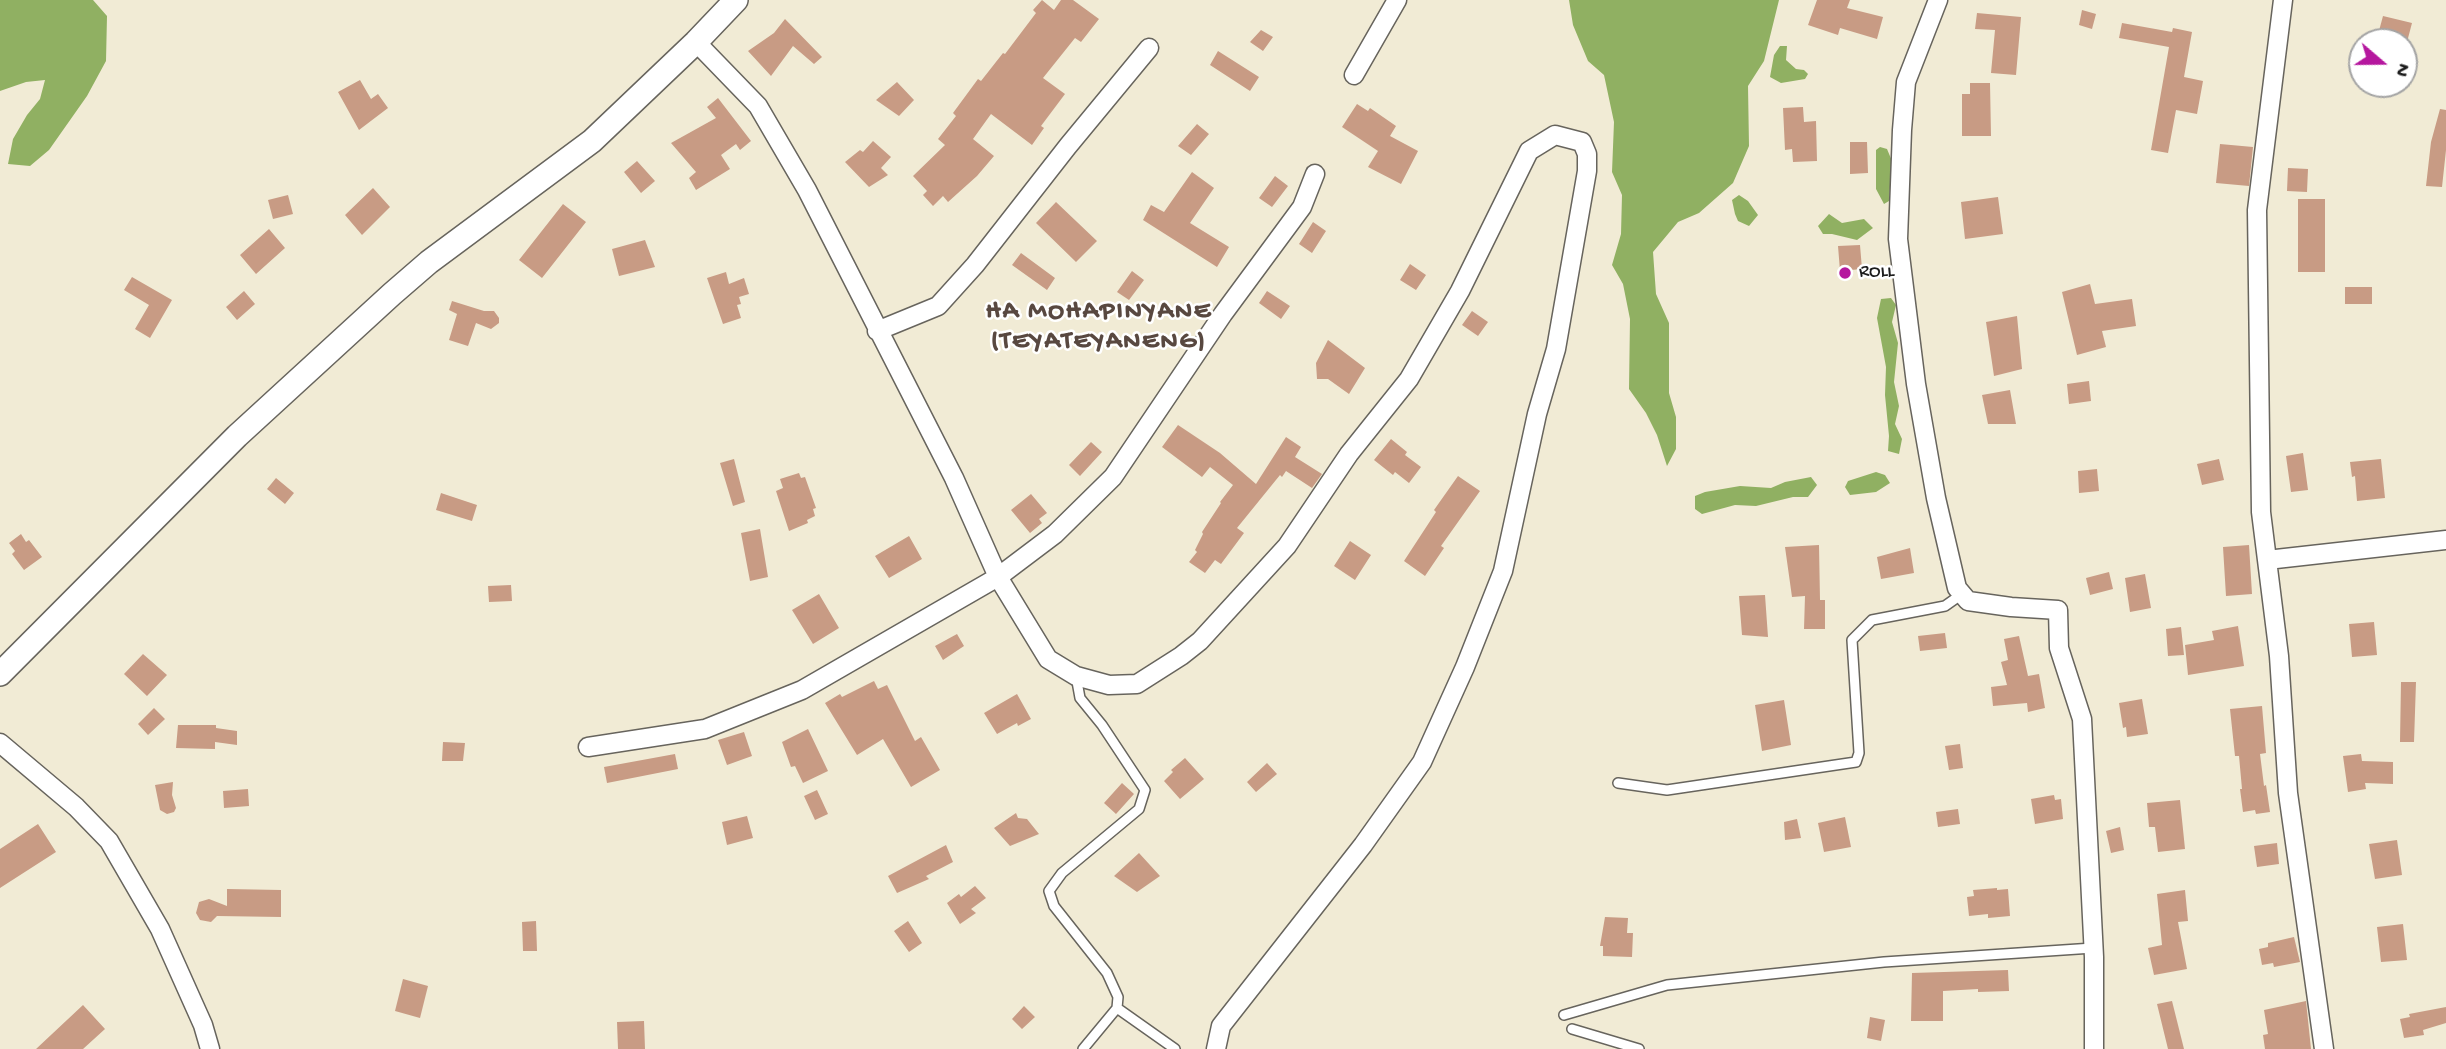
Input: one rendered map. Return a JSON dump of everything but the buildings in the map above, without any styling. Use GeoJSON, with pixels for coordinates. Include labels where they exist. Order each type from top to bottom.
{"type":"FeatureCollection","features":[{"type":"Feature","properties":{"kind":"main road"},"geometry":{"type":"LineString","coordinates":[[5,664],[237,436],[391,294],[429,262],[592,141],[736,0]]}},
{"type":"Feature","properties":{"kind":"street"},"geometry":{"type":"LineString","coordinates":[[1354,75],[1397,0]]}},
{"type":"Feature","properties":{"kind":"street"},"geometry":{"type":"LineString","coordinates":[[1938,0],[1906,82],[1902,130],[1898,239],[1916,384],[1936,498],[1957,588],[1968,601],[2057,610],[2059,648],[2082,719],[2093,948],[2094,1049]]}},
{"type":"Feature","properties":{"kind":"street"},"geometry":{"type":"LineString","coordinates":[[2283,0],[2257,210],[2261,512],[2279,656],[2288,793],[2324,1049]]}},
{"type":"Feature","properties":{"kind":"street"},"geometry":{"type":"LineString","coordinates":[[696,42],[758,106],[807,190],[954,478],[998,577],[1048,659],[1076,676],[1109,685],[1137,684],[1181,656],[1200,640],[1287,546],[1349,454],[1409,379],[1460,290],[1529,151],[1555,135],[1582,142],[1587,153],[1587,171],[1556,349],[1537,414],[1503,571],[1470,656],[1422,762],[1363,845],[1221,1026],[1216,1049]]}},
{"type":"Feature","properties":{"kind":"street"},"geometry":{"type":"LineString","coordinates":[[877,331],[938,306],[975,265],[1149,48]]}},
{"type":"Feature","properties":{"kind":"street"},"geometry":{"type":"LineString","coordinates":[[588,747],[705,729],[802,690],[998,577],[1055,534],[1112,477],[1223,314],[1301,207],[1315,174]]}},
{"type":"Feature","properties":{"kind":"street"},"geometry":{"type":"LineString","coordinates":[[2267,561],[2446,540]]}},
{"type":"Feature","properties":{"kind":"street"},"geometry":{"type":"LineString","coordinates":[[0,743],[76,807],[109,841],[160,929],[203,1025],[210,1049]]}},
{"type":"Feature","properties":{"kind":"lane"},"geometry":{"type":"LineString","coordinates":[[1618,783],[1667,790],[1856,762],[1859,753],[1852,640],[1872,620],[1945,606],[1962,594]]}},
{"type":"Feature","properties":{"kind":"lane"},"geometry":{"type":"LineString","coordinates":[[1076,676],[1080,698],[1102,725],[1145,790],[1139,808],[1062,873],[1049,891],[1054,906],[1107,973],[1118,997],[1117,1008],[1083,1049]]}},
{"type":"Feature","properties":{"kind":"lane"},"geometry":{"type":"LineString","coordinates":[[1564,1015],[1667,985],[1884,962],[2093,948]]}},
{"type":"Feature","properties":{"kind":"lane"},"geometry":{"type":"LineString","coordinates":[[1117,1008],[1175,1049]]}},
{"type":"Feature","properties":{"kind":"lane"},"geometry":{"type":"LineString","coordinates":[[1572,1029],[1639,1049]]}},
{"type":"Feature","properties":{"kind":"green space"},"geometry":{"type":"Polygon","coordinates":[[[0,0],[93,0],[107,16],[106,61],[87,96],[49,150],[30,166],[8,164],[13,139],[40,99],[45,80],[26,82],[0,91],[0,0]]]}},
{"type":"Feature","properties":{"kind":"green space"},"geometry":{"type":"Polygon","coordinates":[[[1569,0],[1779,0],[1764,61],[1748,86],[1749,146],[1733,183],[1699,213],[1678,222],[1653,252],[1656,294],[1669,323],[1669,393],[1676,417],[1676,449],[1667,466],[1657,435],[1629,389],[1630,319],[1623,284],[1612,265],[1621,234],[1622,195],[1612,172],[1614,122],[1604,75],[1588,61],[1573,25],[1569,0]]]}},
{"type":"Feature","properties":{"kind":"green space"},"geometry":{"type":"Polygon","coordinates":[[[1780,46],[1787,46],[1786,60],[1796,69],[1804,70],[1808,74],[1805,79],[1781,83],[1770,77],[1774,55],[1780,46]]]}},
{"type":"Feature","properties":{"kind":"green space"},"geometry":{"type":"Polygon","coordinates":[[[1880,147],[1887,149],[1892,161],[1889,201],[1884,204],[1876,189],[1876,150],[1880,147]]]}},
{"type":"Feature","properties":{"kind":"green space"},"geometry":{"type":"Polygon","coordinates":[[[1739,195],[1748,201],[1758,215],[1749,226],[1738,221],[1735,214],[1732,200],[1739,195]]]}},
{"type":"Feature","properties":{"kind":"green space"},"geometry":{"type":"Polygon","coordinates":[[[1829,214],[1842,223],[1864,219],[1873,228],[1857,240],[1823,234],[1818,226],[1829,214]]]}},
{"type":"Feature","properties":{"kind":"green space"},"geometry":{"type":"Polygon","coordinates":[[[1891,298],[1896,305],[1892,322],[1898,343],[1894,382],[1899,406],[1895,424],[1902,439],[1899,454],[1888,451],[1886,367],[1877,318],[1881,299],[1891,298]]]}},
{"type":"Feature","properties":{"kind":"green space"},"geometry":{"type":"Polygon","coordinates":[[[1876,472],[1885,475],[1890,483],[1876,492],[1850,495],[1845,487],[1848,481],[1876,472]]]}},
{"type":"Feature","properties":{"kind":"green space"},"geometry":{"type":"Polygon","coordinates":[[[1811,477],[1817,485],[1808,497],[1793,497],[1756,506],[1735,505],[1702,514],[1695,509],[1695,496],[1705,492],[1740,486],[1771,488],[1811,477]]]}},
{"type":"Feature","properties":{"kind":"place","name":"ROLL"},"geometry":{"type":"Point","coordinates":[1845,273]}},
{"type":"Feature","properties":{"kind":"district","name":"HA MOHAPINYANE (TEYATEYANENG)"},"geometry":{"type":"Point","coordinates":[1099,328]}}]}
